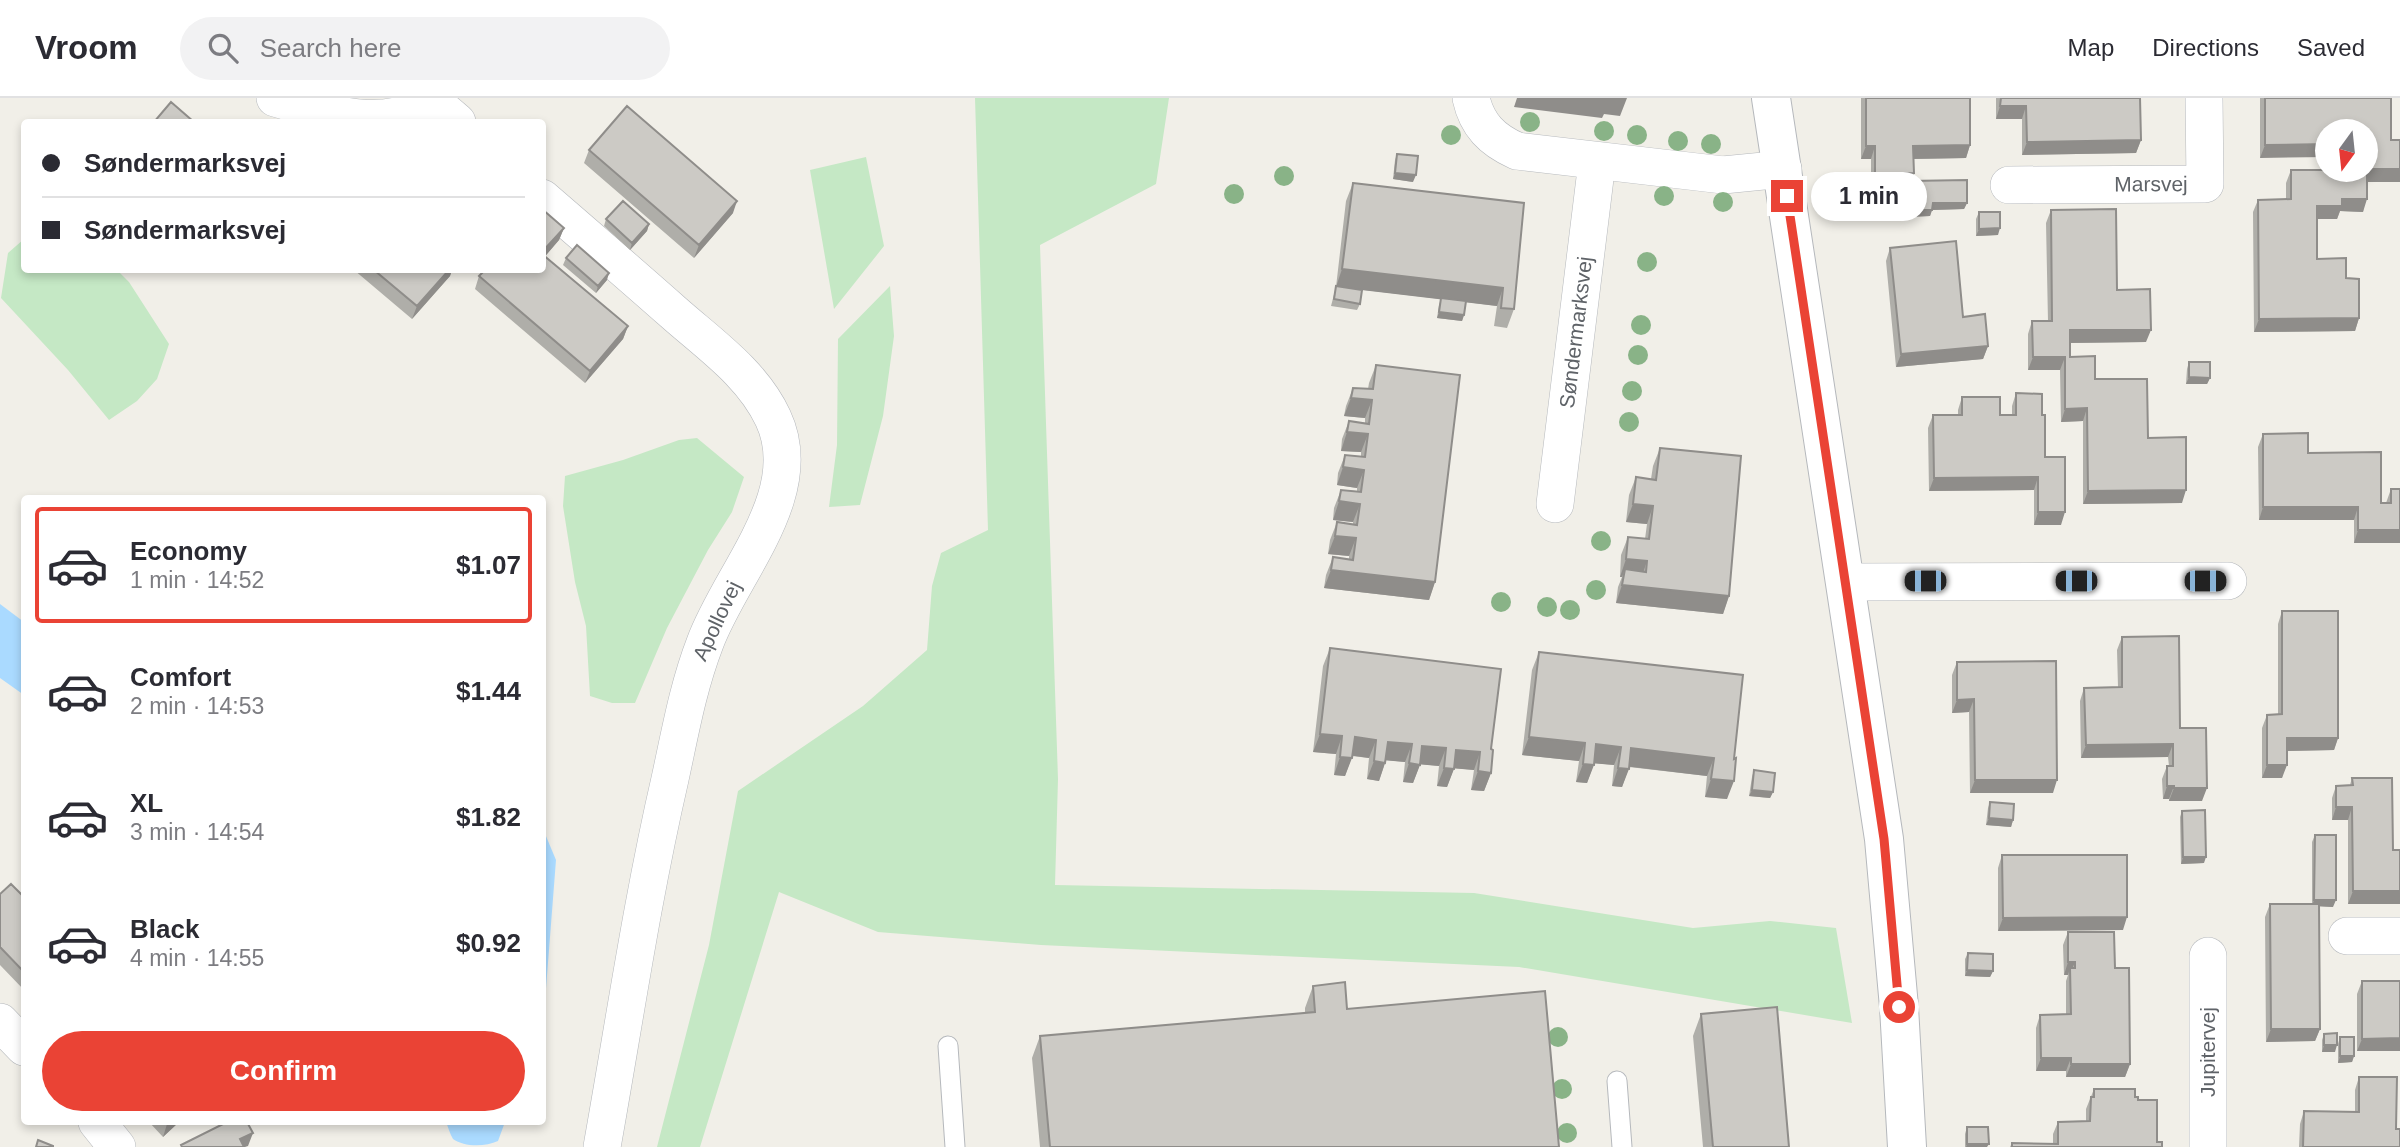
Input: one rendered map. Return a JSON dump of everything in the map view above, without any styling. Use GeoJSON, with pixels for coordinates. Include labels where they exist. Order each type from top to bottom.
{"type":"FeatureCollection","features":[{"type":"Feature","properties":{"kind":"street"},"geometry":{"type":"LineString","coordinates":[[275,98],[340,116],[388,119],[439,107]]}},
{"type":"Feature","properties":{"kind":"street"},"geometry":{"type":"LineString","coordinates":[[1471,98],[1474,111],[1484,129],[1499,143],[1517,151],[1723,175],[1783,169]]}},
{"type":"Feature","properties":{"kind":"street"},"geometry":{"type":"LineString","coordinates":[[1771,98],[1884,839],[1899,1007],[1907,1147]]}},
{"type":"Feature","properties":{"kind":"street","name":"Marsvej"},"geometry":{"type":"LineString","coordinates":[[2009,185],[2205,184],[2204,98]]}},
{"type":"Feature","properties":{"kind":"street","name":"Søndermarksvej"},"geometry":{"type":"LineString","coordinates":[[1555,504],[1597,162]]}},
{"type":"Feature","properties":{"kind":"street","name":"Apollovej"},"geometry":{"type":"LineString","coordinates":[[546,201],[745,374],[773,418],[782,467],[778,496],[768,521],[715,616],[694,670],[659,828],[602,1147]]}},
{"type":"Feature","properties":{"kind":"street"},"geometry":{"type":"LineString","coordinates":[[1846,582],[2228,581]]}},
{"type":"Feature","properties":{"kind":"street"},"geometry":{"type":"LineString","coordinates":[[2347,936],[2400,936]]}},
{"type":"Feature","properties":{"kind":"street","name":"Jupitervej"},"geometry":{"type":"LineString","coordinates":[[2208,956],[2208,1147]]}},
{"type":"Feature","properties":{"kind":"street"},"geometry":{"type":"LineString","coordinates":[[0,1022],[21,1044]]}},
{"type":"Feature","properties":{"kind":"street"},"geometry":{"type":"LineString","coordinates":[[99,1125],[117,1147]]}},
{"type":"Feature","properties":{"kind":"lane"},"geometry":{"type":"LineString","coordinates":[[948,1046],[955,1147]]}},
{"type":"Feature","properties":{"kind":"lane"},"geometry":{"type":"LineString","coordinates":[[1617,1081],[1622,1147]]}},
{"type":"Feature","properties":{"kind":"green space"},"geometry":{"type":"Polygon","coordinates":[[[975,98],[1169,98],[1156,184],[1040,245],[1058,779],[1055,885],[1474,893],[1693,928],[1770,921],[1836,928],[1852,1023],[1519,967],[1041,945],[878,932],[779,892],[700,1147],[657,1147],[709,945],[738,791],[863,706],[927,650],[932,586],[941,553],[988,530],[975,98]]]}},
{"type":"Feature","properties":{"kind":"green space"},"geometry":{"type":"Polygon","coordinates":[[[866,157],[884,246],[834,309],[810,170],[866,157]]]}},
{"type":"Feature","properties":{"kind":"green space"},"geometry":{"type":"Polygon","coordinates":[[[21,242],[21,273],[120,273],[129,282],[169,344],[157,379],[137,401],[109,420],[68,370],[1,298],[8,253],[21,242]]]}},
{"type":"Feature","properties":{"kind":"green space"},"geometry":{"type":"Polygon","coordinates":[[[890,286],[894,336],[883,416],[860,505],[829,507],[837,445],[838,339],[890,286]]]}},
{"type":"Feature","properties":{"kind":"green space"},"geometry":{"type":"Polygon","coordinates":[[[697,438],[744,477],[732,512],[708,550],[667,628],[635,703],[612,703],[590,696],[586,626],[575,582],[563,506],[565,476],[623,460],[679,440],[697,438]]]}},
{"type":"Feature","properties":{"kind":"water"},"geometry":{"type":"Polygon","coordinates":[[[0,604],[21,620],[21,693],[0,678],[0,604]]]}},
{"type":"Feature","properties":{"kind":"water"},"geometry":{"type":"Polygon","coordinates":[[[546,836],[556,860],[546,988],[546,836]]]}},
{"type":"Feature","properties":{"kind":"water"},"geometry":{"type":"Polygon","coordinates":[[[447,1125],[504,1125],[498,1141],[475,1145],[463,1144],[453,1139],[447,1125]]]}},
{"type":"Feature","properties":{"kind":"building"},"geometry":{"type":"Polygon","coordinates":[[[1866,98],[1970,98],[1970,145],[1913,146],[1914,173],[1875,174],[1875,146],[1866,146],[1866,98]]]}},
{"type":"Feature","properties":{"kind":"building"},"geometry":{"type":"Polygon","coordinates":[[[2001,98],[2140,98],[2141,140],[2027,142],[2026,106],[2000,106],[2001,98]]]}},
{"type":"Feature","properties":{"kind":"building"},"geometry":{"type":"Polygon","coordinates":[[[2265,98],[2391,98],[2391,140],[2400,140],[2400,169],[2378,169],[2378,119],[2315,119],[2315,144],[2265,145],[2265,98]]]}},
{"type":"Feature","properties":{"kind":"building"},"geometry":{"type":"Polygon","coordinates":[[[171,102],[191,119],[157,119],[171,102]]]}},
{"type":"Feature","properties":{"kind":"building"},"geometry":{"type":"Polygon","coordinates":[[[627,106],[737,201],[699,245],[589,150],[627,106]]]}},
{"type":"Feature","properties":{"kind":"building"},"geometry":{"type":"Polygon","coordinates":[[[1397,154],[1418,156],[1416,175],[1395,173],[1397,154]]]}},
{"type":"Feature","properties":{"kind":"building"},"geometry":{"type":"Polygon","coordinates":[[[2291,170],[2315,170],[2315,182],[2367,182],[2367,199],[2342,199],[2342,206],[2317,206],[2317,259],[2346,258],[2346,278],[2359,279],[2359,318],[2259,319],[2258,200],[2291,199],[2291,170]]]}},
{"type":"Feature","properties":{"kind":"building"},"geometry":{"type":"Polygon","coordinates":[[[1967,180],[1967,203],[1933,203],[1932,210],[1909,210],[1909,181],[1967,180]]]}},
{"type":"Feature","properties":{"kind":"building"},"geometry":{"type":"Polygon","coordinates":[[[1353,183],[1524,203],[1514,309],[1501,308],[1503,288],[1342,269],[1353,183]]]}},
{"type":"Feature","properties":{"kind":"building"},"geometry":{"type":"Polygon","coordinates":[[[623,201],[649,224],[632,243],[606,219],[623,201]]]}},
{"type":"Feature","properties":{"kind":"building"},"geometry":{"type":"Polygon","coordinates":[[[2116,209],[2117,290],[2150,289],[2151,330],[2070,330],[2070,357],[2095,356],[2095,379],[2147,379],[2148,438],[2186,437],[2186,490],[2088,491],[2087,408],[2065,409],[2065,357],[2033,357],[2032,321],[2052,321],[2051,210],[2116,209]]]}},
{"type":"Feature","properties":{"kind":"building"},"geometry":{"type":"Polygon","coordinates":[[[546,212],[564,228],[546,248],[546,212]]]}},
{"type":"Feature","properties":{"kind":"building"},"geometry":{"type":"Polygon","coordinates":[[[1979,212],[2000,212],[2000,228],[1979,229],[1979,212]]]}},
{"type":"Feature","properties":{"kind":"building"},"geometry":{"type":"Polygon","coordinates":[[[1956,241],[1963,317],[1985,314],[1988,346],[1901,354],[1890,248],[1956,241]]]}},
{"type":"Feature","properties":{"kind":"building"},"geometry":{"type":"Polygon","coordinates":[[[577,245],[609,273],[598,286],[566,258],[577,245]]]}},
{"type":"Feature","properties":{"kind":"building"},"geometry":{"type":"Polygon","coordinates":[[[546,257],[628,326],[590,371],[479,276],[482,273],[546,273],[546,257]]]}},
{"type":"Feature","properties":{"kind":"building"},"geometry":{"type":"Polygon","coordinates":[[[378,273],[446,273],[417,306],[378,273]]]}},
{"type":"Feature","properties":{"kind":"building"},"geometry":{"type":"Polygon","coordinates":[[[1336,286],[1362,290],[1360,304],[1334,299],[1336,286]]]}},
{"type":"Feature","properties":{"kind":"building"},"geometry":{"type":"Polygon","coordinates":[[[1441,298],[1466,301],[1464,315],[1439,312],[1441,298]]]}},
{"type":"Feature","properties":{"kind":"building"},"geometry":{"type":"Polygon","coordinates":[[[2189,362],[2210,362],[2210,378],[2189,377],[2189,362]]]}},
{"type":"Feature","properties":{"kind":"building"},"geometry":{"type":"Polygon","coordinates":[[[1376,365],[1460,375],[1435,582],[1331,570],[1333,557],[1353,560],[1356,538],[1335,536],[1337,522],[1357,525],[1360,504],[1339,501],[1341,490],[1361,492],[1364,470],[1343,467],[1345,455],[1365,457],[1368,434],[1347,432],[1349,421],[1369,424],[1372,400],[1351,398],[1353,388],[1373,389],[1376,365]]]}},
{"type":"Feature","properties":{"kind":"building"},"geometry":{"type":"Polygon","coordinates":[[[2016,393],[2042,394],[2045,457],[2065,457],[2065,512],[2038,512],[2038,477],[1934,478],[1933,415],[1962,415],[1962,397],[2000,397],[2000,415],[2016,415],[2016,393]]]}},
{"type":"Feature","properties":{"kind":"building"},"geometry":{"type":"Polygon","coordinates":[[[2308,433],[2308,453],[2381,452],[2381,503],[2391,503],[2391,489],[2400,489],[2400,530],[2358,530],[2358,507],[2263,507],[2263,434],[2308,433]]]}},
{"type":"Feature","properties":{"kind":"building"},"geometry":{"type":"Polygon","coordinates":[[[1660,448],[1741,456],[1729,596],[1622,585],[1625,569],[1646,572],[1647,561],[1626,559],[1628,537],[1649,539],[1653,506],[1633,504],[1636,477],[1656,480],[1660,448]]]}},
{"type":"Feature","properties":{"kind":"building"},"geometry":{"type":"Polygon","coordinates":[[[2282,611],[2338,611],[2338,738],[2287,738],[2287,765],[2267,765],[2267,715],[2282,714],[2282,611]]]}},
{"type":"Feature","properties":{"kind":"building"},"geometry":{"type":"Polygon","coordinates":[[[2179,636],[2180,728],[2206,728],[2207,788],[2167,786],[2167,766],[2173,766],[2173,744],[2086,745],[2084,688],[2122,687],[2122,637],[2179,636]]]}},
{"type":"Feature","properties":{"kind":"building"},"geometry":{"type":"Polygon","coordinates":[[[1330,648],[1501,669],[1491,749],[1491,773],[1478,771],[1480,752],[1456,750],[1454,769],[1444,768],[1446,748],[1422,746],[1420,765],[1409,763],[1412,744],[1388,742],[1385,763],[1374,761],[1376,740],[1355,737],[1352,758],[1340,757],[1342,736],[1320,734],[1330,648]]]}},
{"type":"Feature","properties":{"kind":"building"},"geometry":{"type":"Polygon","coordinates":[[[1539,652],[1743,675],[1734,781],[1711,779],[1714,758],[1631,748],[1629,769],[1618,768],[1621,747],[1596,744],[1594,765],[1583,764],[1585,743],[1529,737],[1539,652]]]}},
{"type":"Feature","properties":{"kind":"building"},"geometry":{"type":"Polygon","coordinates":[[[2056,661],[2057,780],[1975,780],[1974,699],[1957,700],[1957,662],[2056,661]]]}},
{"type":"Feature","properties":{"kind":"building"},"geometry":{"type":"Polygon","coordinates":[[[1754,770],[1775,773],[1773,792],[1752,790],[1754,770]]]}},
{"type":"Feature","properties":{"kind":"building"},"geometry":{"type":"Polygon","coordinates":[[[2352,778],[2392,778],[2393,850],[2400,850],[2400,891],[2353,891],[2352,807],[2336,807],[2336,786],[2353,785],[2352,778]]]}},
{"type":"Feature","properties":{"kind":"building"},"geometry":{"type":"Polygon","coordinates":[[[1990,802],[2014,804],[2013,820],[1989,818],[1990,802]]]}},
{"type":"Feature","properties":{"kind":"building"},"geometry":{"type":"Polygon","coordinates":[[[2205,810],[2206,857],[2183,857],[2182,811],[2205,810]]]}},
{"type":"Feature","properties":{"kind":"building"},"geometry":{"type":"Polygon","coordinates":[[[2315,835],[2336,835],[2336,900],[2314,900],[2315,835]]]}},
{"type":"Feature","properties":{"kind":"building"},"geometry":{"type":"Polygon","coordinates":[[[2002,855],[2127,855],[2127,917],[2003,918],[2002,855]]]}},
{"type":"Feature","properties":{"kind":"building"},"geometry":{"type":"Polygon","coordinates":[[[11,884],[21,894],[21,969],[0,947],[0,894],[11,884]]]}},
{"type":"Feature","properties":{"kind":"building"},"geometry":{"type":"Polygon","coordinates":[[[2270,904],[2319,904],[2320,1029],[2271,1029],[2270,904]]]}},
{"type":"Feature","properties":{"kind":"building"},"geometry":{"type":"Polygon","coordinates":[[[2068,932],[2114,932],[2115,968],[2129,968],[2130,1064],[2071,1064],[2071,1058],[2041,1058],[2040,1015],[2071,1014],[2070,968],[2075,968],[2075,962],[2068,962],[2068,932]]]}},
{"type":"Feature","properties":{"kind":"building"},"geometry":{"type":"Polygon","coordinates":[[[1968,953],[1993,954],[1993,971],[1967,970],[1968,953]]]}},
{"type":"Feature","properties":{"kind":"building"},"geometry":{"type":"Polygon","coordinates":[[[2362,981],[2400,981],[2400,1038],[2362,1039],[2362,981]]]}},
{"type":"Feature","properties":{"kind":"building"},"geometry":{"type":"Polygon","coordinates":[[[1345,982],[1347,1009],[1545,991],[1559,1147],[1050,1147],[1040,1036],[1315,1012],[1313,986],[1345,982]]]}},
{"type":"Feature","properties":{"kind":"building"},"geometry":{"type":"Polygon","coordinates":[[[1777,1007],[1789,1147],[1713,1147],[1701,1014],[1777,1007]]]}},
{"type":"Feature","properties":{"kind":"building"},"geometry":{"type":"Polygon","coordinates":[[[2337,1033],[2337,1045],[2324,1045],[2324,1034],[2337,1033]]]}},
{"type":"Feature","properties":{"kind":"building"},"geometry":{"type":"Polygon","coordinates":[[[2340,1037],[2354,1037],[2354,1056],[2340,1056],[2340,1037]]]}},
{"type":"Feature","properties":{"kind":"building"},"geometry":{"type":"Polygon","coordinates":[[[2359,1077],[2397,1077],[2396,1129],[2400,1129],[2400,1147],[2303,1147],[2304,1111],[2359,1112],[2359,1077]]]}},
{"type":"Feature","properties":{"kind":"building"},"geometry":{"type":"Polygon","coordinates":[[[2094,1089],[2135,1089],[2135,1097],[2138,1097],[2138,1100],[2157,1100],[2157,1142],[2162,1142],[2162,1147],[2012,1147],[2012,1143],[2058,1144],[2058,1122],[2090,1121],[2094,1089]]]}},
{"type":"Feature","properties":{"kind":"building"},"geometry":{"type":"Polygon","coordinates":[[[221,1125],[249,1125],[253,1133],[240,1139],[244,1147],[181,1145],[221,1125]]]}},
{"type":"Feature","properties":{"kind":"building"},"geometry":{"type":"Polygon","coordinates":[[[1967,1127],[1988,1127],[1989,1144],[1967,1144],[1967,1127]]]}},
{"type":"Feature","properties":{"kind":"building"},"geometry":{"type":"Polygon","coordinates":[[[38,1140],[53,1146],[53,1147],[36,1147],[38,1140]]]}},
{"type":"Feature","properties":{"kind":"route"},"geometry":{"type":"LineString","coordinates":[[1787,196],[1884,839],[1899,1007]]}}]}
